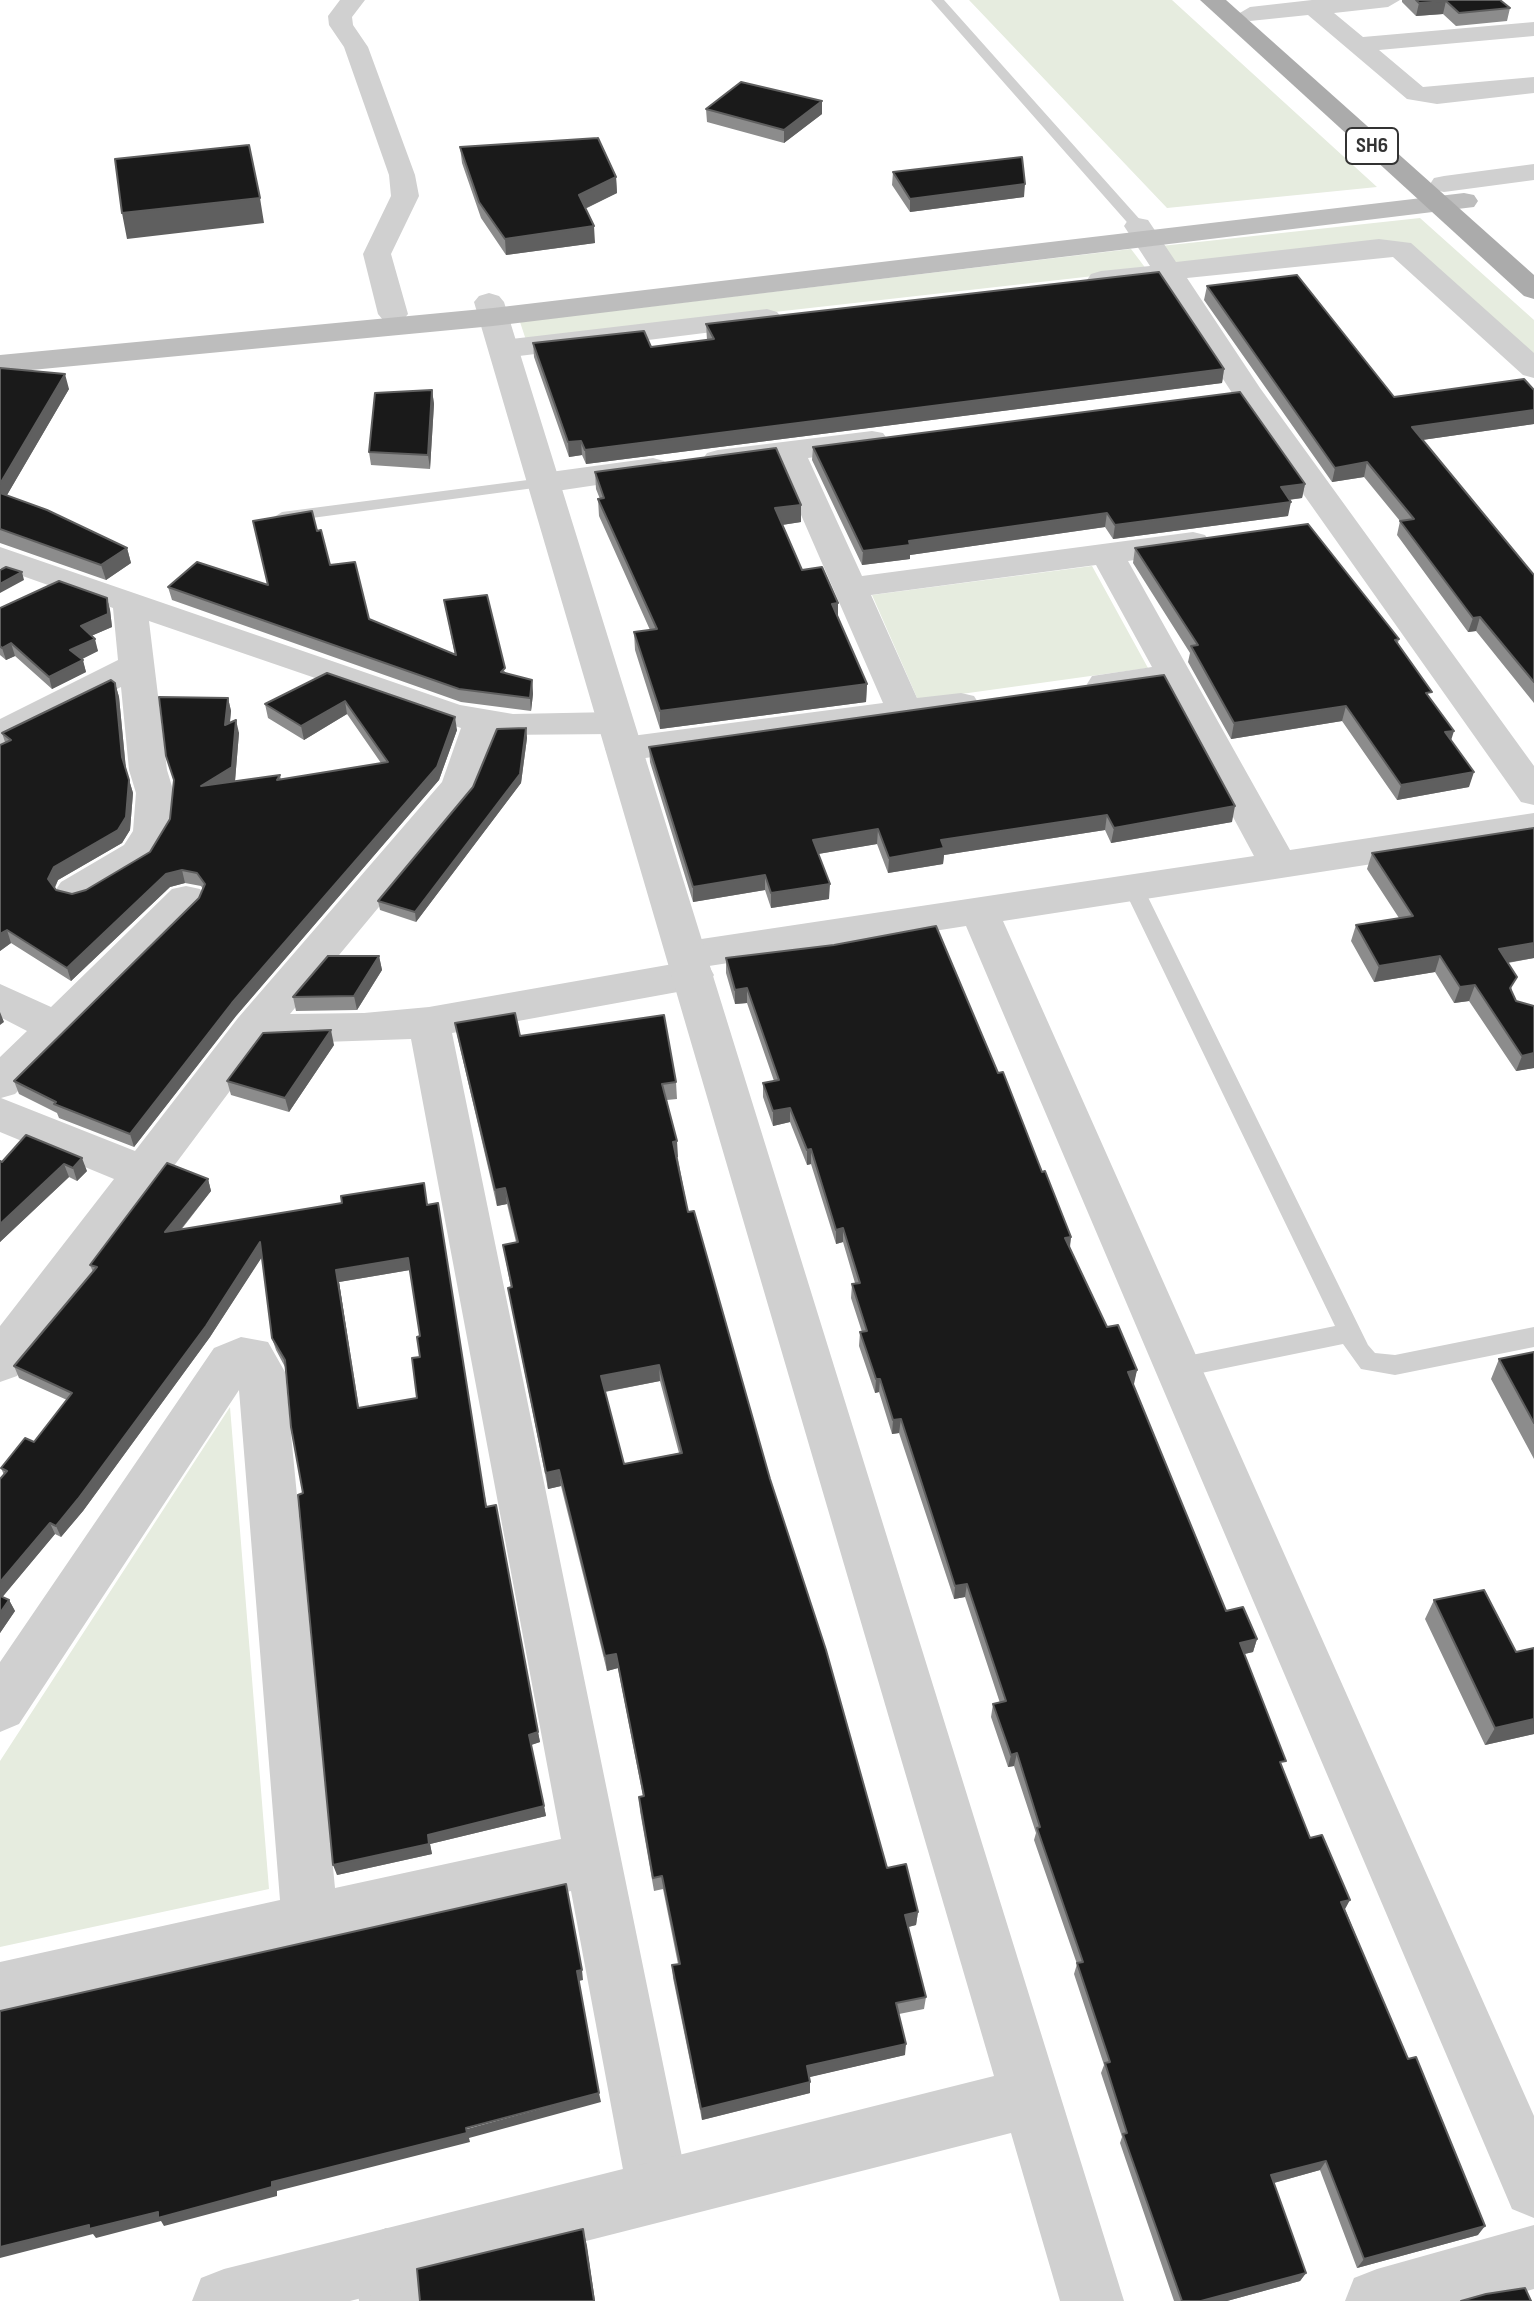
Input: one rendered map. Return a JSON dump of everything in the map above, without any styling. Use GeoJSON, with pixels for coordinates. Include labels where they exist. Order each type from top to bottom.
{"type":"FeatureCollection","features":[{"type":"Feature","properties":{"kind":"main road","name":"SH6"},"geometry":{"type":"LineString","coordinates":[[1212,0],[1445,195],[1534,261]]}},
{"type":"Feature","properties":{"kind":"main road","name":"SH6"},"geometry":{"type":"LineString","coordinates":[[1242,7],[1445,195],[1534,290]]}},
{"type":"Feature","properties":{"kind":"main road"},"geometry":{"type":"LineString","coordinates":[[0,364],[495,323],[1142,233],[1445,195]]}},
{"type":"Feature","properties":{"kind":"main road"},"geometry":{"type":"LineString","coordinates":[[0,351],[393,314],[495,323]]}},
{"type":"Feature","properties":{"kind":"street"},"geometry":{"type":"LineString","coordinates":[[353,0],[340,16],[341,25],[356,47],[402,175],[405,196],[377,254],[393,314]]}},
{"type":"Feature","properties":{"kind":"street"},"geometry":{"type":"LineString","coordinates":[[1242,7],[1313,7],[1388,0]]}},
{"type":"Feature","properties":{"kind":"street"},"geometry":{"type":"LineString","coordinates":[[1313,7],[1416,94],[1437,96],[1534,85]]}},
{"type":"Feature","properties":{"kind":"street"},"geometry":{"type":"LineString","coordinates":[[1357,45],[1534,29]]}},
{"type":"Feature","properties":{"kind":"street"},"geometry":{"type":"LineString","coordinates":[[1445,195],[1534,172]]}},
{"type":"Feature","properties":{"kind":"street"},"geometry":{"type":"LineString","coordinates":[[1142,233],[1231,394],[1324,524],[1534,793]]}},
{"type":"Feature","properties":{"kind":"street"},"geometry":{"type":"LineString","coordinates":[[1071,283],[1379,247],[1401,249],[1534,369]]}},
{"type":"Feature","properties":{"kind":"street"},"geometry":{"type":"LineString","coordinates":[[803,314],[495,323],[691,965],[1028,2098],[1092,2301]]}},
{"type":"Feature","properties":{"kind":"street"},"geometry":{"type":"LineString","coordinates":[[543,483],[900,437]]}},
{"type":"Feature","properties":{"kind":"street"},"geometry":{"type":"LineString","coordinates":[[789,451],[905,711]]}},
{"type":"Feature","properties":{"kind":"street"},"geometry":{"type":"LineString","coordinates":[[850,588],[1231,537]]}},
{"type":"Feature","properties":{"kind":"street"},"geometry":{"type":"LineString","coordinates":[[1107,554],[1279,865]]}},
{"type":"Feature","properties":{"kind":"street"},"geometry":{"type":"LineString","coordinates":[[0,557],[482,722],[555,726],[619,736],[905,711],[1000,698]]}},
{"type":"Feature","properties":{"kind":"street"},"geometry":{"type":"LineString","coordinates":[[24,597],[60,578]]}},
{"type":"Feature","properties":{"kind":"street"},"geometry":{"type":"LineString","coordinates":[[75,891],[138,854],[148,843],[152,831],[155,793],[130,603]]}},
{"type":"Feature","properties":{"kind":"street"},"geometry":{"type":"LineString","coordinates":[[0,734],[136,665]]}},
{"type":"Feature","properties":{"kind":"street"},"geometry":{"type":"LineString","coordinates":[[1079,688],[1174,675]]}},
{"type":"Feature","properties":{"kind":"street"},"geometry":{"type":"LineString","coordinates":[[0,1362],[146,1174],[253,1029],[459,786],[482,722]]}},
{"type":"Feature","properties":{"kind":"street"},"geometry":{"type":"LineString","coordinates":[[253,1029],[364,1028],[429,1022],[691,965],[979,911],[1534,826]]}},
{"type":"Feature","properties":{"kind":"street"},"geometry":{"type":"LineString","coordinates":[[0,1083],[186,899]]}},
{"type":"Feature","properties":{"kind":"street"},"geometry":{"type":"LineString","coordinates":[[979,911],[1534,2187]]}},
{"type":"Feature","properties":{"kind":"street"},"geometry":{"type":"LineString","coordinates":[[0,999],[56,1028]]}},
{"type":"Feature","properties":{"kind":"street"},"geometry":{"type":"LineString","coordinates":[[429,1022],[658,2191]]}},
{"type":"Feature","properties":{"kind":"street"},"geometry":{"type":"LineString","coordinates":[[0,1114],[146,1174]]}},
{"type":"Feature","properties":{"kind":"street"},"geometry":{"type":"LineString","coordinates":[[0,1707],[231,1362],[241,1356],[251,1356],[261,1372],[310,1922]]}},
{"type":"Feature","properties":{"kind":"street"},"geometry":{"type":"LineString","coordinates":[[0,1991],[593,1859]]}},
{"type":"Feature","properties":{"kind":"street"},"geometry":{"type":"LineString","coordinates":[[224,2301],[388,2281],[658,2191],[1028,2098]]}},
{"type":"Feature","properties":{"kind":"street"},"geometry":{"type":"LineString","coordinates":[[1377,2301],[1534,2257]]}},
{"type":"Feature","properties":{"kind":"lane"},"geometry":{"type":"LineString","coordinates":[[937,0],[1142,233]]}},
{"type":"Feature","properties":{"kind":"lane"},"geometry":{"type":"LineString","coordinates":[[271,519],[543,483]]}},
{"type":"Feature","properties":{"kind":"lane"},"geometry":{"type":"LineString","coordinates":[[1133,887],[1359,1352],[1369,1362],[1381,1366],[1534,1337]]}},
{"type":"Feature","properties":{"kind":"lane"},"geometry":{"type":"LineString","coordinates":[[1177,1368],[1350,1333]]}},
{"type":"Feature","properties":{"kind":"shaded area"},"geometry":{"type":"Polygon","coordinates":[[[969,0],[1172,0],[1377,187],[1167,208],[969,0]]]}},
{"type":"Feature","properties":{"kind":"shaded area"},"geometry":{"type":"Polygon","coordinates":[[[1420,218],[1534,320],[1534,377],[1389,242],[1169,267],[1152,247],[1420,218]]]}},
{"type":"Feature","properties":{"kind":"shaded area"},"geometry":{"type":"Polygon","coordinates":[[[1131,249],[1147,270],[526,340],[520,322],[1131,249]]]}},
{"type":"Feature","properties":{"kind":"shaded area"},"geometry":{"type":"Polygon","coordinates":[[[1092,566],[1148,668],[918,700],[872,595],[1092,566]]]}},
{"type":"Feature","properties":{"kind":"shaded area"},"geometry":{"type":"Polygon","coordinates":[[[230,1407],[269,1889],[0,1947],[0,1761],[230,1407]]]}},
{"type":"Feature","properties":{"kind":"building"},"geometry":{"type":"Polygon","coordinates":[[[1416,0],[1500,0],[1510,8],[1459,13],[1446,1],[1419,3],[1416,0]]]}},
{"type":"Feature","properties":{"kind":"building"},"geometry":{"type":"Polygon","coordinates":[[[741,82],[822,101],[784,130],[706,109],[741,82]]]}},
{"type":"Feature","properties":{"kind":"building"},"geometry":{"type":"Polygon","coordinates":[[[598,138],[616,177],[579,195],[594,226],[505,239],[479,202],[460,147],[598,138]]]}},
{"type":"Feature","properties":{"kind":"building"},"geometry":{"type":"Polygon","coordinates":[[[249,145],[260,198],[122,213],[115,159],[249,145]]]}},
{"type":"Feature","properties":{"kind":"building"},"geometry":{"type":"Polygon","coordinates":[[[1022,157],[1025,184],[910,199],[893,172],[1022,157]]]}},
{"type":"Feature","properties":{"kind":"building"},"geometry":{"type":"Polygon","coordinates":[[[1159,272],[1224,369],[585,450],[581,441],[568,442],[533,343],[644,331],[651,347],[714,339],[706,324],[1159,272]]]}},
{"type":"Feature","properties":{"kind":"building"},"geometry":{"type":"Polygon","coordinates":[[[1297,275],[1394,397],[1524,379],[1534,390],[1534,410],[1412,427],[1534,575],[1534,682],[1480,617],[1473,618],[1400,521],[1414,519],[1367,462],[1335,468],[1207,286],[1297,275]]]}},
{"type":"Feature","properties":{"kind":"building"},"geometry":{"type":"Polygon","coordinates":[[[0,368],[65,374],[0,484],[0,368]]]}},
{"type":"Feature","properties":{"kind":"building"},"geometry":{"type":"Polygon","coordinates":[[[432,390],[428,455],[369,452],[375,393],[432,390]]]}},
{"type":"Feature","properties":{"kind":"building"},"geometry":{"type":"Polygon","coordinates":[[[1240,392],[1305,484],[1281,487],[1291,502],[1115,525],[1107,513],[909,541],[910,545],[863,551],[813,447],[1240,392]]]}},
{"type":"Feature","properties":{"kind":"building"},"geometry":{"type":"Polygon","coordinates":[[[776,448],[801,505],[775,508],[802,570],[822,567],[838,603],[832,604],[867,684],[660,711],[634,632],[657,629],[598,499],[604,498],[595,472],[776,448]]]}},
{"type":"Feature","properties":{"kind":"building"},"geometry":{"type":"Polygon","coordinates":[[[0,493],[47,510],[127,548],[101,565],[0,529],[0,493]]]}},
{"type":"Feature","properties":{"kind":"building"},"geometry":{"type":"Polygon","coordinates":[[[312,511],[317,531],[321,530],[330,565],[355,562],[369,619],[456,655],[444,600],[487,595],[505,668],[501,672],[532,680],[530,698],[459,689],[168,587],[197,562],[268,585],[253,521],[312,511]]]}},
{"type":"Feature","properties":{"kind":"building"},"geometry":{"type":"Polygon","coordinates":[[[1308,524],[1399,639],[1395,640],[1432,692],[1426,693],[1454,731],[1445,732],[1474,772],[1401,785],[1346,706],[1234,723],[1191,646],[1198,645],[1135,548],[1308,524]]]}},
{"type":"Feature","properties":{"kind":"building"},"geometry":{"type":"Polygon","coordinates":[[[6,567],[22,572],[0,584],[0,570],[6,567]]]}},
{"type":"Feature","properties":{"kind":"building"},"geometry":{"type":"Polygon","coordinates":[[[59,581],[107,598],[108,614],[81,626],[95,639],[70,650],[83,660],[49,677],[11,643],[2,648],[0,646],[0,608],[59,581]]]}},
{"type":"Feature","properties":{"kind":"building"},"geometry":{"type":"Polygon","coordinates":[[[327,673],[455,717],[437,767],[232,1003],[130,1134],[54,1104],[56,1102],[14,1081],[199,898],[205,884],[197,873],[182,870],[166,874],[67,968],[7,930],[0,934],[0,745],[11,740],[2,733],[111,680],[115,683],[122,757],[129,780],[126,817],[118,830],[54,867],[48,879],[56,890],[72,894],[86,890],[150,852],[170,819],[174,780],[166,756],[159,697],[228,698],[225,725],[236,720],[232,767],[201,786],[280,775],[277,780],[388,762],[345,701],[301,726],[265,704],[327,673]]]}},
{"type":"Feature","properties":{"kind":"building"},"geometry":{"type":"Polygon","coordinates":[[[1164,675],[1235,806],[1114,828],[1107,815],[941,840],[944,848],[889,858],[878,829],[813,840],[830,884],[771,893],[765,875],[693,887],[649,747],[1164,675]]]}},
{"type":"Feature","properties":{"kind":"building"},"geometry":{"type":"Polygon","coordinates":[[[526,728],[520,774],[415,912],[378,901],[473,787],[497,729],[526,728]]]}},
{"type":"Feature","properties":{"kind":"building"},"geometry":{"type":"Polygon","coordinates":[[[1534,828],[1534,943],[1499,949],[1517,977],[1510,988],[1516,1001],[1534,1006],[1534,1053],[1522,1056],[1475,985],[1460,987],[1440,956],[1379,966],[1356,925],[1413,916],[1372,853],[1534,828]]]}},
{"type":"Feature","properties":{"kind":"building"},"geometry":{"type":"Polygon","coordinates":[[[936,926],[998,1073],[1003,1072],[1042,1172],[1045,1171],[1071,1237],[1065,1238],[1107,1327],[1118,1325],[1137,1370],[1128,1372],[1226,1611],[1243,1607],[1257,1639],[1240,1643],[1286,1761],[1280,1762],[1310,1838],[1322,1835],[1350,1900],[1341,1902],[1408,2059],[1416,2057],[1485,2226],[1364,2259],[1326,2161],[1271,2175],[1306,2273],[1201,2301],[1182,2301],[1123,2134],[1127,2133],[1105,2063],[1110,2062],[1077,1963],[1083,1962],[1037,1828],[1040,1827],[1017,1753],[1011,1755],[993,1704],[1006,1701],[967,1584],[955,1586],[901,1419],[893,1420],[880,1379],[876,1379],[860,1332],[867,1331],[852,1284],[860,1283],[843,1228],[836,1230],[811,1149],[807,1150],[790,1108],[773,1111],[763,1083],[779,1080],[747,988],[735,990],[726,958],[834,945],[936,926]]]}},
{"type":"Feature","properties":{"kind":"building"},"geometry":{"type":"Polygon","coordinates":[[[328,956],[379,956],[354,996],[293,997],[328,956]]]}},
{"type":"Feature","properties":{"kind":"building"},"geometry":{"type":"Polygon","coordinates":[[[515,1013],[520,1036],[664,1015],[676,1082],[662,1084],[677,1141],[673,1142],[688,1212],[694,1211],[770,1479],[826,1650],[887,1868],[906,1864],[918,1912],[905,1915],[926,1997],[896,2003],[906,2044],[807,2066],[810,2082],[701,2109],[672,1965],[680,1964],[662,1876],[653,1878],[639,1797],[644,1796],[616,1654],[605,1656],[559,1470],[546,1473],[508,1288],[512,1287],[503,1245],[518,1242],[505,1188],[495,1190],[455,1023],[515,1013]],[[659,1365],[601,1376],[624,1464],[682,1453],[659,1365]]]}},
{"type":"Feature","properties":{"kind":"building"},"geometry":{"type":"Polygon","coordinates":[[[331,1030],[285,1098],[227,1081],[263,1033],[331,1030]]]}},
{"type":"Feature","properties":{"kind":"building"},"geometry":{"type":"Polygon","coordinates":[[[26,1135],[82,1158],[73,1168],[64,1164],[0,1224],[0,1161],[26,1135]]]}},
{"type":"Feature","properties":{"kind":"building"},"geometry":{"type":"Polygon","coordinates":[[[167,1163],[208,1179],[165,1232],[342,1203],[341,1196],[424,1183],[427,1205],[438,1203],[486,1507],[496,1505],[538,1732],[529,1735],[544,1806],[428,1835],[429,1844],[333,1865],[298,1495],[303,1493],[291,1427],[285,1360],[272,1338],[260,1242],[206,1326],[78,1499],[56,1526],[50,1523],[0,1582],[0,1479],[7,1471],[1,1468],[25,1438],[34,1442],[72,1393],[14,1366],[97,1267],[90,1265],[167,1163]],[[408,1258],[336,1270],[358,1408],[417,1398],[412,1358],[420,1357],[417,1337],[420,1336],[408,1258]]]}},
{"type":"Feature","properties":{"kind":"building"},"geometry":{"type":"Polygon","coordinates":[[[1534,1352],[1534,1423],[1499,1359],[1534,1352]]]}},
{"type":"Feature","properties":{"kind":"building"},"geometry":{"type":"Polygon","coordinates":[[[1484,1590],[1516,1652],[1534,1648],[1534,1719],[1495,1728],[1434,1600],[1484,1590]]]}},
{"type":"Feature","properties":{"kind":"building"},"geometry":{"type":"Polygon","coordinates":[[[0,1596],[9,1600],[0,1613],[0,1596]]]}},
{"type":"Feature","properties":{"kind":"building"},"geometry":{"type":"Polygon","coordinates":[[[566,1884],[582,1970],[577,1971],[599,2093],[466,2128],[467,2133],[272,2182],[272,2187],[158,2218],[158,2212],[0,2247],[0,2011],[566,1884]]]}},
{"type":"Feature","properties":{"kind":"building"},"geometry":{"type":"Polygon","coordinates":[[[583,2229],[594,2301],[420,2301],[417,2269],[583,2229]]]}},
{"type":"Feature","properties":{"kind":"building"},"geometry":{"type":"Polygon","coordinates":[[[1525,2288],[1531,2301],[1461,2301],[1486,2294],[1525,2288]]]}}]}
